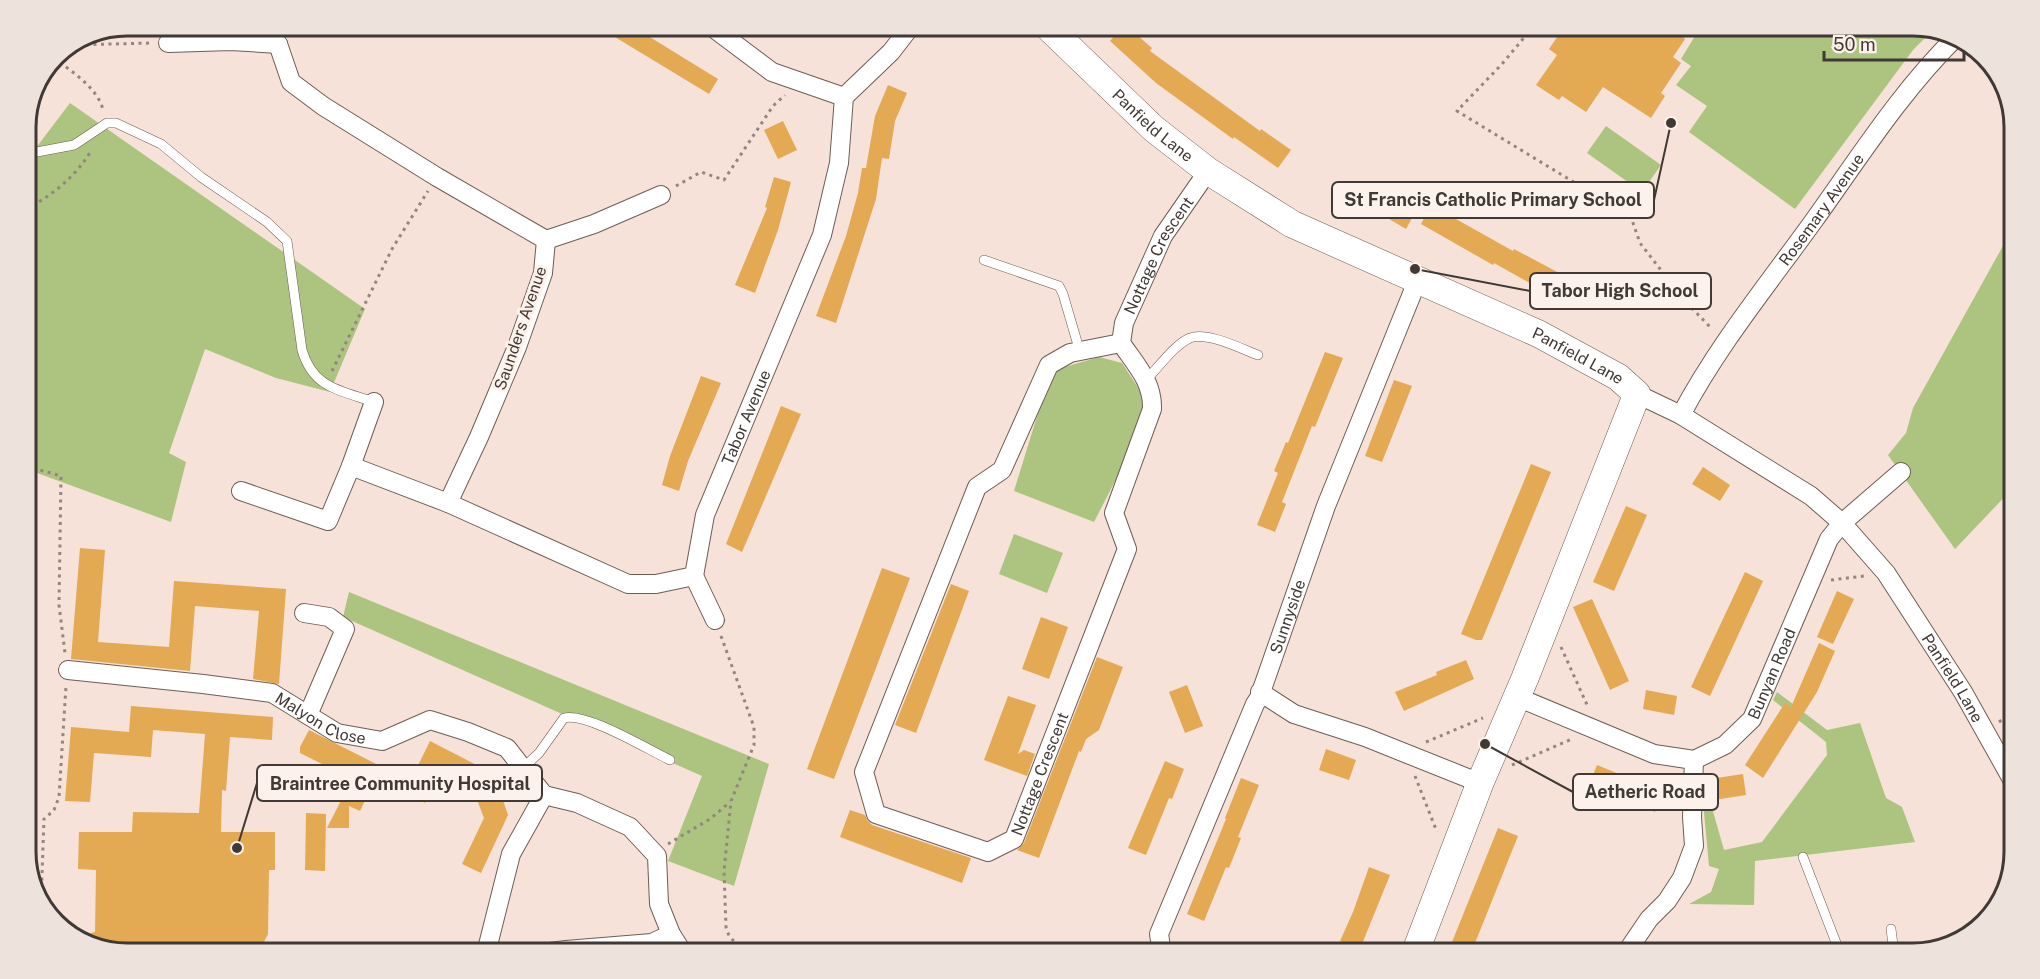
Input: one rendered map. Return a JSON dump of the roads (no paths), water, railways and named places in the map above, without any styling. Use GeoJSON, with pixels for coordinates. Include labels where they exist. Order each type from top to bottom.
{"type":"FeatureCollection","features":[{"type":"Feature","properties":{"kind":"street"},"geometry":{"type":"LineString","coordinates":[[724,36],[772,72],[844,97],[891,52],[903,36]]}},
{"type":"Feature","properties":{"kind":"street","name":"Panfield Lane"},"geometry":{"type":"LineString","coordinates":[[1057,36],[1154,129],[1208,171],[1292,224],[1539,334],[1618,377],[1637,394],[1681,415],[1811,496],[1842,522],[1886,573],[1963,692],[2004,765]]}},
{"type":"Feature","properties":{"kind":"street"},"geometry":{"type":"LineString","coordinates":[[168,43],[280,38],[291,82],[323,106],[437,177],[546,240],[594,224],[661,195]]}},
{"type":"Feature","properties":{"kind":"street","name":"Rosemary Avenue"},"geometry":{"type":"LineString","coordinates":[[1681,415],[1726,343],[1876,132],[1931,61],[1949,44]]}},
{"type":"Feature","properties":{"kind":"street","name":"Tabor Avenue"},"geometry":{"type":"LineString","coordinates":[[694,576],[705,515],[822,236],[839,163],[844,97]]}},
{"type":"Feature","properties":{"kind":"street","name":"Nottage Crescent"},"geometry":{"type":"LineString","coordinates":[[1121,343],[1070,353],[1049,365],[1002,470],[977,487],[864,772],[876,814],[988,852],[1014,839],[1127,549],[1114,513],[1152,409],[1152,395],[1146,380],[1121,343],[1124,323],[1163,236],[1208,171]]}},
{"type":"Feature","properties":{"kind":"street","name":"Saunders Avenue"},"geometry":{"type":"LineString","coordinates":[[448,503],[517,347],[543,273],[546,240]]}},
{"type":"Feature","properties":{"kind":"street","name":"Sunnyside"},"geometry":{"type":"LineString","coordinates":[[1160,943],[1159,934],[1260,692],[1326,506],[1418,279]]}},
{"type":"Feature","properties":{"kind":"street"},"geometry":{"type":"LineString","coordinates":[[1419,943],[1483,775],[1513,706],[1637,394]]}},
{"type":"Feature","properties":{"kind":"street"},"geometry":{"type":"LineString","coordinates":[[241,491],[328,521],[374,402]]}},
{"type":"Feature","properties":{"kind":"street"},"geometry":{"type":"LineString","coordinates":[[351,466],[448,503],[628,584],[656,584],[694,576],[715,621]]}},
{"type":"Feature","properties":{"kind":"street","name":"Bunyan Road"},"geometry":{"type":"LineString","coordinates":[[1694,760],[1725,745],[1752,719],[1829,539],[1842,522],[1901,472]]}},
{"type":"Feature","properties":{"kind":"street"},"geometry":{"type":"LineString","coordinates":[[304,613],[329,617],[345,629],[308,715]]}},
{"type":"Feature","properties":{"kind":"street","name":"Malyon Close"},"geometry":{"type":"LineString","coordinates":[[68,670],[90,682],[202,684],[272,693],[337,733],[382,741],[430,720],[507,748],[544,795]]}},
{"type":"Feature","properties":{"kind":"street"},"geometry":{"type":"LineString","coordinates":[[1260,692],[1294,714],[1365,737],[1414,757],[1483,775]]}},
{"type":"Feature","properties":{"kind":"street"},"geometry":{"type":"LineString","coordinates":[[1513,706],[1586,726],[1654,754],[1694,760],[1692,817],[1694,846],[1682,878],[1667,901],[1649,919],[1633,943]]}},
{"type":"Feature","properties":{"kind":"street"},"geometry":{"type":"LineString","coordinates":[[489,943],[511,854],[544,795],[577,803],[630,827],[657,856],[659,904],[676,943]]}},
{"type":"Feature","properties":{"kind":"street"},"geometry":{"type":"LineString","coordinates":[[652,943],[671,934]]}},
{"type":"Feature","properties":{"kind":"lane"},"geometry":{"type":"LineString","coordinates":[[36,152],[74,145],[106,123],[117,123],[161,144],[201,177],[267,222],[287,241],[302,350],[307,366],[318,380],[374,402]]}},
{"type":"Feature","properties":{"kind":"lane"},"geometry":{"type":"LineString","coordinates":[[984,260],[1059,286],[1080,352]]}},
{"type":"Feature","properties":{"kind":"lane"},"geometry":{"type":"LineString","coordinates":[[1146,380],[1190,338],[1202,336],[1258,355]]}},
{"type":"Feature","properties":{"kind":"lane"},"geometry":{"type":"LineString","coordinates":[[523,768],[539,753],[564,717],[572,716],[614,732],[670,760]]}},
{"type":"Feature","properties":{"kind":"lane"},"geometry":{"type":"LineString","coordinates":[[1803,858],[1836,943]]}},
{"type":"Feature","properties":{"kind":"lane"},"geometry":{"type":"LineString","coordinates":[[1891,929],[1893,943]]}},
{"type":"Feature","properties":{"kind":"place","name":"St Francis Catholic Primary School"},"geometry":{"type":"Point","coordinates":[1671,123]}},
{"type":"Feature","properties":{"kind":"place","name":"Tabor High School"},"geometry":{"type":"Point","coordinates":[1415,269]}},
{"type":"Feature","properties":{"kind":"place","name":"Aetheric Road"},"geometry":{"type":"Point","coordinates":[1485,744]}},
{"type":"Feature","properties":{"kind":"place","name":"Braintree Community Hospital"},"geometry":{"type":"Point","coordinates":[237,848]}}]}
